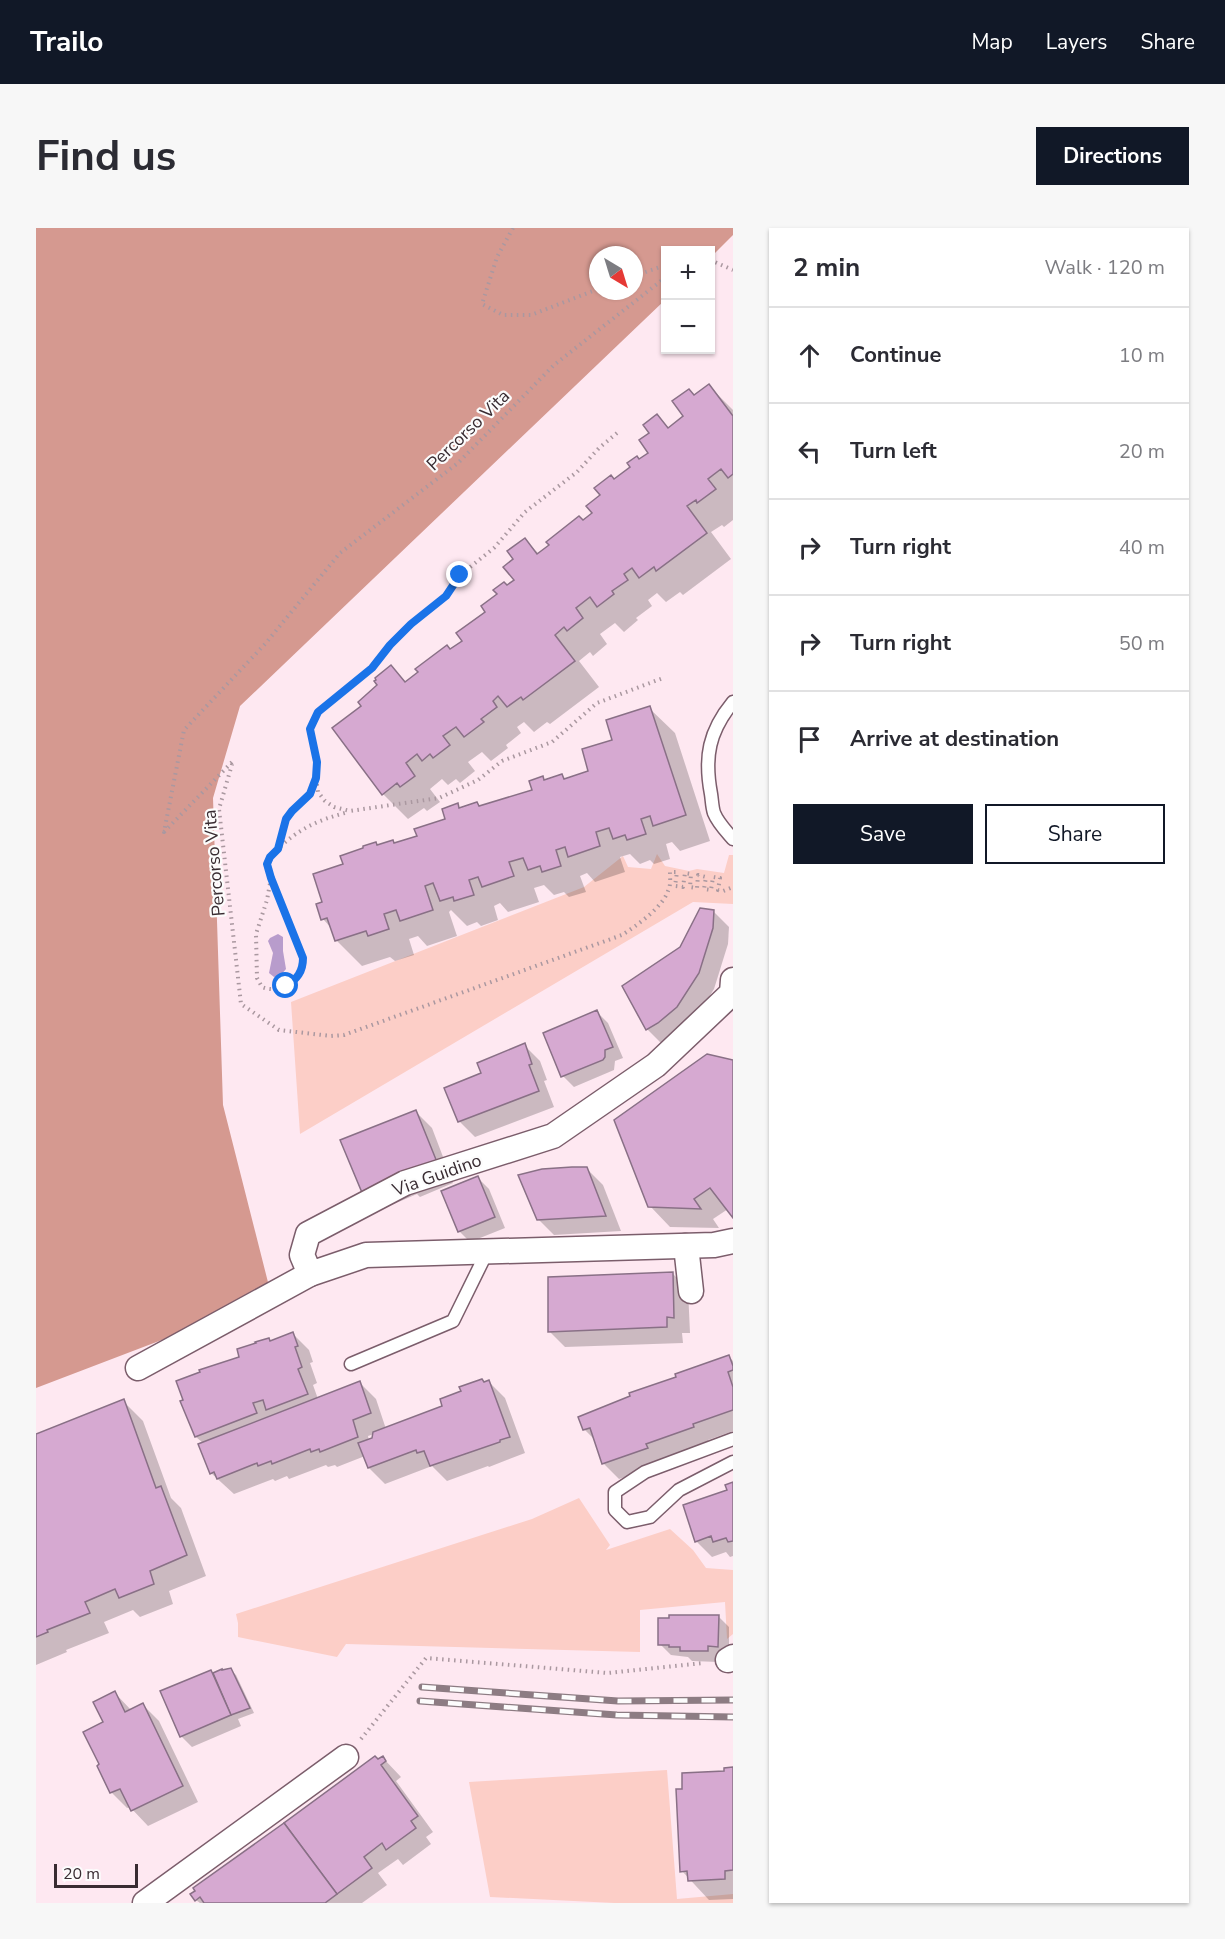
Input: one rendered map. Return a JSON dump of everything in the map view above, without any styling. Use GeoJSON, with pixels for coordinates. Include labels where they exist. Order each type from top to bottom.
{"type":"FeatureCollection","features":[{"type":"Feature","properties":{"kind":"street","name":"Via Guidino"},"geometry":{"type":"LineString","coordinates":[[310,1274],[302,1255],[308,1234],[405,1183],[553,1136],[656,1065],[732,993],[733,980]]}},
{"type":"Feature","properties":{"kind":"street"},"geometry":{"type":"LineString","coordinates":[[138,1368],[310,1274],[366,1255],[714,1245],[733,1240]]}},
{"type":"Feature","properties":{"kind":"street"},"geometry":{"type":"LineString","coordinates":[[686,1246],[692,1291]]}},
{"type":"Feature","properties":{"kind":"street"},"geometry":{"type":"LineString","coordinates":[[145,1903],[346,1757]]}},
{"type":"Feature","properties":{"kind":"lane"},"geometry":{"type":"LineString","coordinates":[[733,702],[720,718],[709,744],[707,773],[714,812],[722,827],[733,839]]}},
{"type":"Feature","properties":{"kind":"lane"},"geometry":{"type":"LineString","coordinates":[[351,1364],[453,1321],[487,1252]]}},
{"type":"Feature","properties":{"kind":"lane"},"geometry":{"type":"LineString","coordinates":[[733,1439],[645,1472],[615,1492],[615,1510],[627,1522],[650,1517],[679,1490],[733,1462]]}},
{"type":"Feature","properties":{"kind":"path"},"geometry":{"type":"LineString","coordinates":[[513,228],[496,257],[482,304],[503,315],[531,315],[589,292]]}},
{"type":"Feature","properties":{"kind":"path"},"geometry":{"type":"LineString","coordinates":[[715,262],[733,270]]}},
{"type":"Feature","properties":{"kind":"path"},"geometry":{"type":"LineString","coordinates":[[643,273],[661,267]]}},
{"type":"Feature","properties":{"kind":"path","name":"Percorso Vita"},"geometry":{"type":"LineString","coordinates":[[661,281],[554,365],[458,463],[340,553],[265,644],[184,730],[164,832],[233,761],[219,809],[241,1004],[279,1030],[331,1036],[345,1035],[622,935],[639,925],[656,908],[668,892],[670,872],[677,872],[675,886],[683,887],[685,873],[691,874],[690,887],[697,888],[699,875],[706,877],[704,889],[711,890],[713,878],[720,878],[718,890],[723,891],[733,887]]}},
{"type":"Feature","properties":{"kind":"path"},"geometry":{"type":"LineString","coordinates":[[350,811],[334,807],[318,792],[317,762],[310,729],[318,712],[372,668],[390,645],[411,624],[446,596],[460,575],[494,548],[525,512],[577,472],[599,448],[617,433]]}},
{"type":"Feature","properties":{"kind":"path"},"geometry":{"type":"LineString","coordinates":[[271,878],[267,900],[256,934],[257,978],[262,987],[272,990],[286,986],[299,976],[303,967],[303,958],[267,864],[270,857],[293,835],[325,817],[350,811],[439,798],[478,780],[502,761],[552,742],[597,703],[663,678]]}},
{"type":"Feature","properties":{"kind":"path"},"geometry":{"type":"LineString","coordinates":[[278,849],[286,819],[310,794],[316,778]]}},
{"type":"Feature","properties":{"kind":"path"},"geometry":{"type":"LineString","coordinates":[[346,1757],[426,1658],[608,1673],[730,1658]]}},
{"type":"Feature","properties":{"kind":"shaded area"},"geometry":{"type":"Polygon","coordinates":[[[36,228],[733,228],[733,235],[715,253],[715,246],[661,246],[661,304],[240,706],[213,798],[223,1105],[272,1298],[36,1388],[36,228]]]}},
{"type":"Feature","properties":{"kind":"shaded area"},"geometry":{"type":"Polygon","coordinates":[[[657,854],[665,866],[689,871],[697,869],[724,873],[729,855],[733,855],[733,904],[693,902],[300,1134],[291,1002],[584,887],[623,856],[628,867],[651,869],[657,854]]]}},
{"type":"Feature","properties":{"kind":"shaded area"},"geometry":{"type":"Polygon","coordinates":[[[278,934],[283,937],[286,969],[280,976],[274,977],[269,973],[273,953],[268,941],[278,934]]]}},
{"type":"Feature","properties":{"kind":"shaded area"},"geometry":{"type":"Polygon","coordinates":[[[579,1498],[610,1545],[606,1550],[670,1529],[693,1550],[706,1568],[733,1570],[733,1634],[727,1639],[725,1602],[640,1610],[640,1652],[346,1644],[337,1657],[238,1637],[236,1614],[532,1519],[579,1498]]]}},
{"type":"Feature","properties":{"kind":"shaded area"},"geometry":{"type":"Polygon","coordinates":[[[667,1770],[677,1899],[733,1894],[733,1903],[614,1903],[490,1897],[469,1782],[667,1770]]]}},
{"type":"Feature","properties":{"kind":"building"},"geometry":{"type":"Polygon","coordinates":[[[709,384],[733,416],[733,474],[728,478],[721,469],[708,479],[716,489],[697,503],[696,500],[687,506],[707,533],[656,571],[654,567],[639,578],[632,568],[624,574],[628,580],[612,591],[614,594],[597,607],[590,597],[576,608],[583,618],[567,631],[564,627],[555,635],[575,661],[523,700],[521,697],[507,707],[498,696],[493,701],[497,707],[481,719],[484,722],[464,737],[456,727],[443,736],[450,745],[433,758],[430,754],[422,761],[417,754],[406,763],[415,776],[400,787],[397,783],[382,795],[332,728],[361,706],[358,702],[377,685],[375,678],[391,665],[405,682],[418,672],[415,669],[447,645],[450,649],[462,641],[456,633],[485,612],[481,606],[497,594],[493,590],[504,582],[507,585],[514,580],[503,567],[513,559],[507,551],[525,538],[537,554],[549,545],[546,542],[579,516],[583,520],[592,513],[586,506],[600,495],[594,488],[611,475],[614,479],[630,467],[627,463],[637,456],[639,459],[648,453],[639,440],[649,433],[643,425],[657,414],[668,428],[683,416],[672,401],[689,389],[694,395],[709,384]]]}},
{"type":"Feature","properties":{"kind":"building"},"geometry":{"type":"Polygon","coordinates":[[[650,706],[686,815],[653,826],[650,816],[641,819],[646,834],[627,840],[625,835],[613,839],[609,828],[596,832],[600,846],[568,857],[565,847],[556,850],[561,866],[542,872],[540,866],[528,870],[523,858],[509,862],[514,876],[482,887],[478,877],[469,880],[474,895],[454,901],[453,897],[440,901],[433,883],[425,886],[433,910],[400,921],[396,910],[384,914],[389,929],[368,936],[366,931],[335,941],[327,918],[321,920],[316,904],[322,902],[313,874],[343,864],[340,856],[363,848],[363,846],[393,840],[394,843],[417,836],[414,829],[445,819],[442,809],[458,803],[459,808],[477,802],[479,806],[532,790],[529,781],[543,776],[544,780],[562,774],[564,779],[588,771],[582,749],[612,740],[606,720],[650,706]]]}},
{"type":"Feature","properties":{"kind":"building"},"geometry":{"type":"Polygon","coordinates":[[[700,908],[714,910],[713,928],[699,973],[677,1007],[646,1030],[622,986],[680,947],[700,908]]]}},
{"type":"Feature","properties":{"kind":"building"},"geometry":{"type":"Polygon","coordinates":[[[597,1010],[613,1047],[605,1050],[603,1060],[561,1077],[543,1033],[597,1010]]]}},
{"type":"Feature","properties":{"kind":"building"},"geometry":{"type":"Polygon","coordinates":[[[525,1043],[532,1064],[529,1065],[539,1091],[458,1122],[444,1088],[481,1073],[477,1063],[525,1043]]]}},
{"type":"Feature","properties":{"kind":"building"},"geometry":{"type":"Polygon","coordinates":[[[707,1054],[733,1060],[733,1218],[710,1188],[694,1199],[701,1209],[648,1207],[614,1120],[707,1054]]]}},
{"type":"Feature","properties":{"kind":"building"},"geometry":{"type":"Polygon","coordinates":[[[416,1110],[439,1167],[363,1195],[340,1140],[416,1110]]]}},
{"type":"Feature","properties":{"kind":"building"},"geometry":{"type":"Polygon","coordinates":[[[587,1167],[606,1216],[537,1220],[518,1175],[542,1169],[587,1167]]]}},
{"type":"Feature","properties":{"kind":"building"},"geometry":{"type":"Polygon","coordinates":[[[478,1176],[495,1217],[458,1232],[441,1191],[478,1176]]]}},
{"type":"Feature","properties":{"kind":"building"},"geometry":{"type":"Polygon","coordinates":[[[673,1272],[674,1318],[667,1317],[667,1327],[548,1332],[548,1277],[673,1272]]]}},
{"type":"Feature","properties":{"kind":"building"},"geometry":{"type":"Polygon","coordinates":[[[293,1332],[302,1367],[298,1369],[308,1394],[266,1410],[263,1400],[253,1403],[257,1413],[195,1437],[180,1401],[183,1400],[176,1381],[200,1372],[199,1370],[239,1357],[237,1349],[269,1338],[270,1341],[293,1332]]]}},
{"type":"Feature","properties":{"kind":"building"},"geometry":{"type":"Polygon","coordinates":[[[729,1355],[733,1366],[733,1370],[728,1372],[733,1387],[733,1410],[646,1444],[648,1448],[602,1464],[590,1428],[583,1430],[578,1417],[630,1396],[629,1393],[676,1377],[675,1374],[729,1355]]]}},
{"type":"Feature","properties":{"kind":"building"},"geometry":{"type":"Polygon","coordinates":[[[482,1379],[484,1382],[489,1380],[510,1437],[430,1466],[424,1451],[417,1453],[416,1450],[368,1468],[358,1443],[372,1438],[373,1432],[442,1406],[440,1399],[461,1391],[459,1387],[482,1379]]]}},
{"type":"Feature","properties":{"kind":"building"},"geometry":{"type":"Polygon","coordinates":[[[360,1381],[371,1413],[353,1420],[358,1437],[320,1452],[319,1449],[311,1452],[310,1449],[272,1464],[271,1461],[258,1466],[257,1463],[217,1479],[214,1472],[210,1474],[198,1444],[360,1381]]]}},
{"type":"Feature","properties":{"kind":"building"},"geometry":{"type":"Polygon","coordinates":[[[124,1399],[156,1488],[161,1486],[187,1555],[150,1571],[154,1584],[119,1598],[115,1589],[85,1602],[90,1613],[47,1630],[48,1632],[36,1637],[36,1434],[124,1399]]]}},
{"type":"Feature","properties":{"kind":"building"},"geometry":{"type":"Polygon","coordinates":[[[733,1482],[733,1541],[728,1542],[726,1538],[713,1542],[711,1536],[695,1542],[683,1505],[727,1490],[725,1485],[733,1482]]]}},
{"type":"Feature","properties":{"kind":"building"},"geometry":{"type":"Polygon","coordinates":[[[669,1615],[719,1615],[718,1647],[708,1646],[708,1651],[680,1651],[680,1647],[658,1645],[658,1618],[669,1618],[669,1615]]]}},
{"type":"Feature","properties":{"kind":"building"},"geometry":{"type":"Polygon","coordinates":[[[231,1668],[250,1708],[231,1715],[213,1673],[231,1668]]]}},
{"type":"Feature","properties":{"kind":"building"},"geometry":{"type":"Polygon","coordinates":[[[211,1670],[231,1715],[180,1737],[160,1691],[211,1670]]]}},
{"type":"Feature","properties":{"kind":"building"},"geometry":{"type":"Polygon","coordinates":[[[115,1691],[125,1712],[143,1703],[183,1786],[131,1811],[120,1789],[110,1793],[83,1732],[103,1722],[93,1702],[115,1691]]]}},
{"type":"Feature","properties":{"kind":"building"},"geometry":{"type":"Polygon","coordinates":[[[375,1756],[378,1759],[383,1756],[386,1761],[381,1765],[418,1816],[411,1821],[416,1828],[386,1850],[382,1843],[364,1857],[372,1868],[337,1894],[284,1823],[375,1756]]]}},
{"type":"Feature","properties":{"kind":"building"},"geometry":{"type":"Polygon","coordinates":[[[733,1767],[733,1870],[725,1871],[725,1879],[688,1881],[687,1871],[680,1872],[676,1789],[682,1789],[682,1773],[724,1771],[724,1768],[733,1767]]]}},
{"type":"Feature","properties":{"kind":"building"},"geometry":{"type":"Polygon","coordinates":[[[284,1823],[337,1894],[325,1903],[204,1903],[200,1897],[195,1901],[190,1894],[195,1891],[193,1888],[284,1823]]]}},
{"type":"Feature","properties":{"kind":"railway"},"geometry":{"type":"LineString","coordinates":[[422,1687],[618,1701],[733,1700]]}},
{"type":"Feature","properties":{"kind":"railway"},"geometry":{"type":"LineString","coordinates":[[420,1701],[617,1715],[733,1717]]}},
{"type":"Feature","properties":{"kind":"route"},"geometry":{"type":"LineString","coordinates":[[286,986],[299,976],[303,967],[303,958],[267,864],[278,849],[286,819],[310,794],[316,778],[317,762],[310,729],[318,712],[372,668],[411,624],[446,596],[460,575]]}}]}
